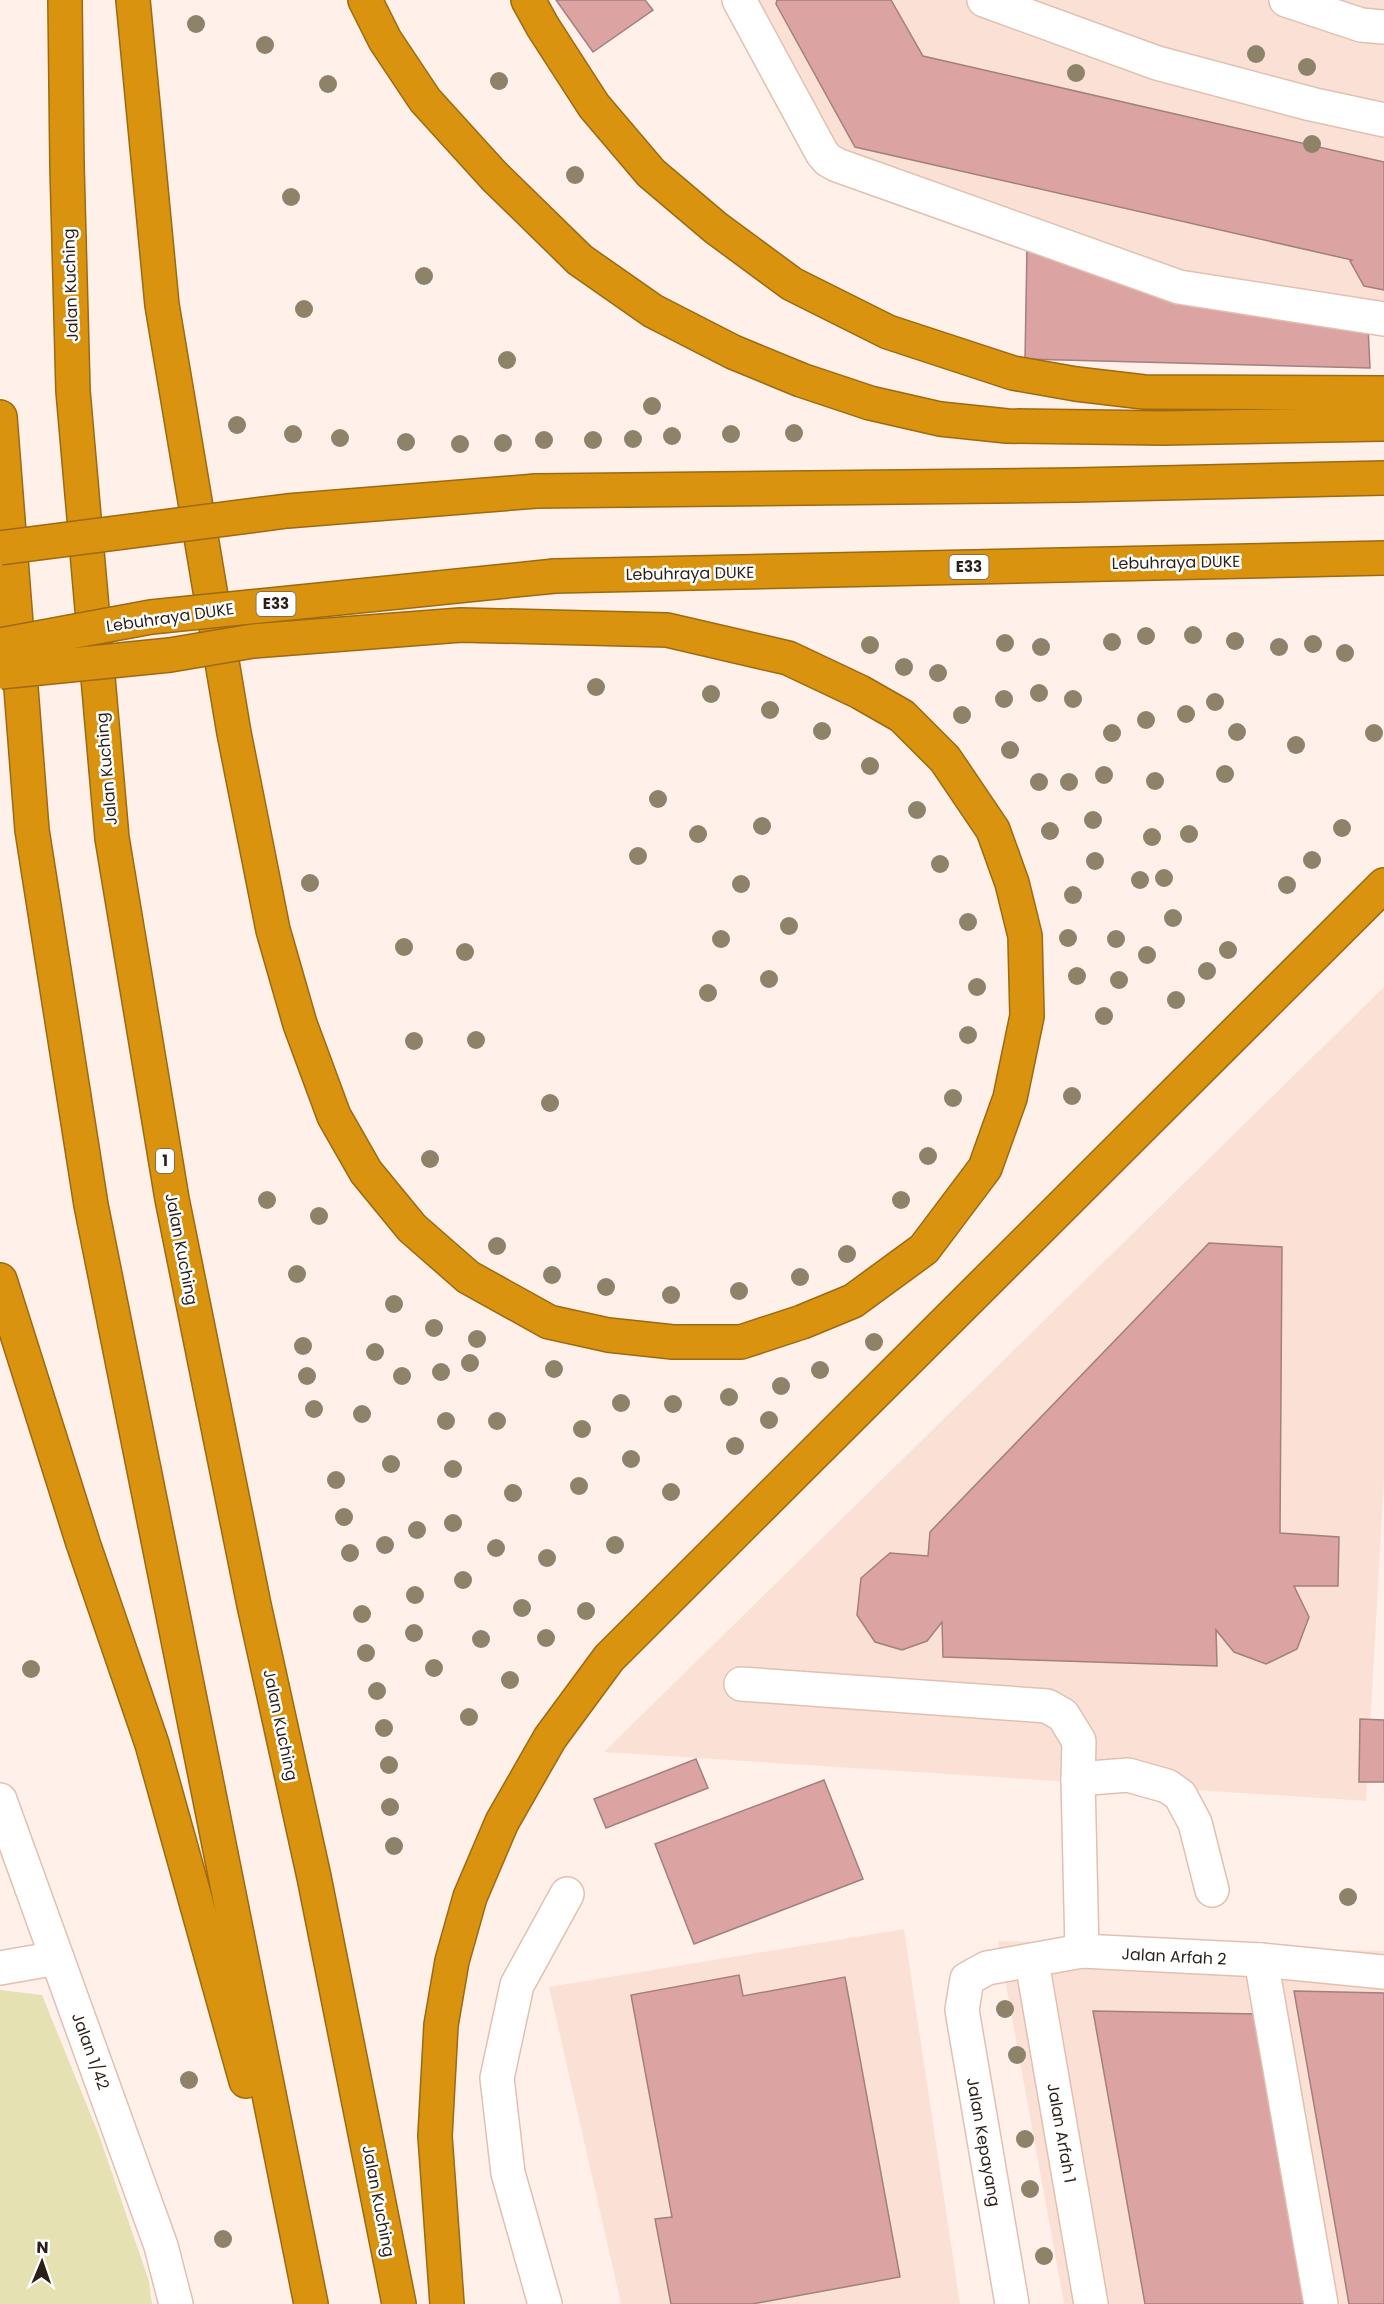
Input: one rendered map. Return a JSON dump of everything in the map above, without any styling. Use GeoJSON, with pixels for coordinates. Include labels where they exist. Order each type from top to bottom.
{"type":"FeatureCollection","features":[{"type":"Feature","properties":{"kind":"highway","name":"Jalan Kuching"},"geometry":{"type":"LineString","coordinates":[[66,0],[67,165],[73,391],[112,838],[172,1199],[254,1605],[317,1889],[399,2304]]}},
{"type":"Feature","properties":{"kind":"highway"},"geometry":{"type":"LineString","coordinates":[[0,672],[170,655],[277,640],[462,625],[667,630],[788,657],[860,692],[902,716],[945,759],[993,830],[1012,883],[1025,936],[1026,1016],[1010,1098],[984,1168],[924,1249],[853,1301],[802,1322],[741,1342],[673,1342],[608,1335],[549,1322],[468,1276],[412,1228],[366,1172],[334,1116],[300,1024],[273,930],[234,733],[162,305],[133,0]]}},
{"type":"Feature","properties":{"kind":"highway"},"geometry":{"type":"LineString","coordinates":[[365,0],[385,40],[425,100],[494,176],[580,260],[653,311],[733,352],[801,380],[870,403],[940,419],[1007,426],[1162,428],[1384,424]]}},
{"type":"Feature","properties":{"kind":"highway"},"geometry":{"type":"LineString","coordinates":[[536,14],[594,106],[651,173],[716,228],[792,285],[888,332],[1013,373],[1133,391],[1384,393]]}},
{"type":"Feature","properties":{"kind":"highway"},"geometry":{"type":"LineString","coordinates":[[0,417],[32,830],[91,1205],[310,2304]]}},
{"type":"Feature","properties":{"kind":"highway"},"geometry":{"type":"LineString","coordinates":[[1275,480],[1384,471]]}},
{"type":"Feature","properties":{"kind":"highway"},"geometry":{"type":"LineString","coordinates":[[0,548],[287,511],[536,491],[1088,485],[1384,478]]}},
{"type":"Feature","properties":{"kind":"highway","name":"Lebuhraya DUKE"},"geometry":{"type":"LineString","coordinates":[[0,645],[151,617],[555,576],[1384,558]]}},
{"type":"Feature","properties":{"kind":"highway"},"geometry":{"type":"LineString","coordinates":[[447,2304],[435,2136],[441,2025],[452,1961],[470,1898],[502,1822],[550,1738],[609,1658],[1384,885]]}},
{"type":"Feature","properties":{"kind":"highway"},"geometry":{"type":"LineString","coordinates":[[0,1280],[7,1314],[152,1744],[310,2304]]}},
{"type":"Feature","properties":{"kind":"street"},"geometry":{"type":"LineString","coordinates":[[739,0],[822,153],[837,165],[1179,287],[1384,319]]}},
{"type":"Feature","properties":{"kind":"street"},"geometry":{"type":"LineString","coordinates":[[984,0],[1157,63],[1311,104],[1384,120]]}},
{"type":"Feature","properties":{"kind":"street"},"geometry":{"type":"LineString","coordinates":[[1286,0],[1361,26],[1384,27]]}},
{"type":"Feature","properties":{"kind":"street"},"geometry":{"type":"LineString","coordinates":[[741,1684],[1047,1706],[1063,1715],[1079,1741],[1082,1951]]}},
{"type":"Feature","properties":{"kind":"street"},"geometry":{"type":"LineString","coordinates":[[1078,1779],[1128,1775],[1167,1786],[1179,1795],[1195,1823],[1212,1890]]}},
{"type":"Feature","properties":{"kind":"street","name":"Jalan 1/42"},"geometry":{"type":"LineString","coordinates":[[0,1800],[161,2246],[176,2304]]}},
{"type":"Feature","properties":{"kind":"street"},"geometry":{"type":"LineString","coordinates":[[545,2304],[508,2173],[497,2078],[518,1985],[567,1893]]}},
{"type":"Feature","properties":{"kind":"street","name":"Jalan Arfah 2"},"geometry":{"type":"LineString","coordinates":[[967,1979],[987,1968],[1032,1962],[1082,1951],[1261,1960],[1384,1972]]}},
{"type":"Feature","properties":{"kind":"street"},"geometry":{"type":"LineString","coordinates":[[0,1968],[57,1958]]}},
{"type":"Feature","properties":{"kind":"street"},"geometry":{"type":"LineString","coordinates":[[1261,1960],[1321,2304]]}},
{"type":"Feature","properties":{"kind":"street","name":"Jalan Arfah 1"},"geometry":{"type":"LineString","coordinates":[[1032,1962],[1091,2304]]}},
{"type":"Feature","properties":{"kind":"street","name":"Jalan Kepayang"},"geometry":{"type":"LineString","coordinates":[[967,1979],[962,2010],[1012,2304]]}},
{"type":"Feature","properties":{"kind":"shaded area"},"geometry":{"type":"Polygon","coordinates":[[[723,0],[1384,0],[1384,328],[826,173],[723,0]]]}},
{"type":"Feature","properties":{"kind":"shaded area"},"geometry":{"type":"Polygon","coordinates":[[[1384,987],[1384,1478],[1366,1801],[604,1752],[1384,987]]]}},
{"type":"Feature","properties":{"kind":"shaded area"},"geometry":{"type":"Polygon","coordinates":[[[904,1929],[960,2304],[621,2304],[549,1987],[904,1929]]]}},
{"type":"Feature","properties":{"kind":"shaded area"},"geometry":{"type":"Polygon","coordinates":[[[998,1941],[1384,1951],[1384,2304],[1064,2304],[998,1941]]]}},
{"type":"Feature","properties":{"kind":"shaded area"},"geometry":{"type":"Polygon","coordinates":[[[0,1990],[42,1995],[99,2135],[149,2281],[152,2304],[0,2304],[0,1990]]]}},
{"type":"Feature","properties":{"kind":"building"},"geometry":{"type":"Polygon","coordinates":[[[556,0],[645,0],[653,10],[593,52],[556,0]]]}},
{"type":"Feature","properties":{"kind":"building"},"geometry":{"type":"Polygon","coordinates":[[[777,0],[891,0],[923,56],[1384,162],[1384,290],[1364,286],[1350,261],[1352,260],[855,147],[776,4],[777,0]]]}},
{"type":"Feature","properties":{"kind":"building"},"geometry":{"type":"Polygon","coordinates":[[[1027,247],[1368,326],[1370,368],[1025,359],[1027,247]]]}},
{"type":"Feature","properties":{"kind":"building"},"geometry":{"type":"Polygon","coordinates":[[[1209,1243],[1282,1247],[1280,1533],[1339,1537],[1338,1586],[1294,1586],[1309,1617],[1297,1649],[1266,1664],[1234,1652],[1216,1630],[1217,1666],[943,1657],[942,1622],[927,1641],[902,1650],[875,1642],[857,1615],[861,1578],[890,1553],[928,1556],[930,1532],[1209,1243]]]}},
{"type":"Feature","properties":{"kind":"building"},"geometry":{"type":"Polygon","coordinates":[[[1360,1719],[1384,1720],[1384,1782],[1359,1782],[1360,1719]]]}},
{"type":"Feature","properties":{"kind":"building"},"geometry":{"type":"Polygon","coordinates":[[[696,1759],[708,1788],[606,1828],[594,1799],[696,1759]]]}},
{"type":"Feature","properties":{"kind":"building"},"geometry":{"type":"Polygon","coordinates":[[[824,1780],[863,1879],[694,1944],[655,1844],[824,1780]]]}},
{"type":"Feature","properties":{"kind":"building"},"geometry":{"type":"Polygon","coordinates":[[[739,1975],[743,1996],[845,1977],[900,2277],[752,2304],[671,2304],[655,2219],[672,2217],[631,1995],[739,1975]]]}},
{"type":"Feature","properties":{"kind":"building"},"geometry":{"type":"Polygon","coordinates":[[[1294,1991],[1384,1993],[1384,2304],[1349,2304],[1294,1991]]]}},
{"type":"Feature","properties":{"kind":"building"},"geometry":{"type":"Polygon","coordinates":[[[1093,2011],[1258,2014],[1307,2304],[1145,2304],[1093,2011]]]}}]}
